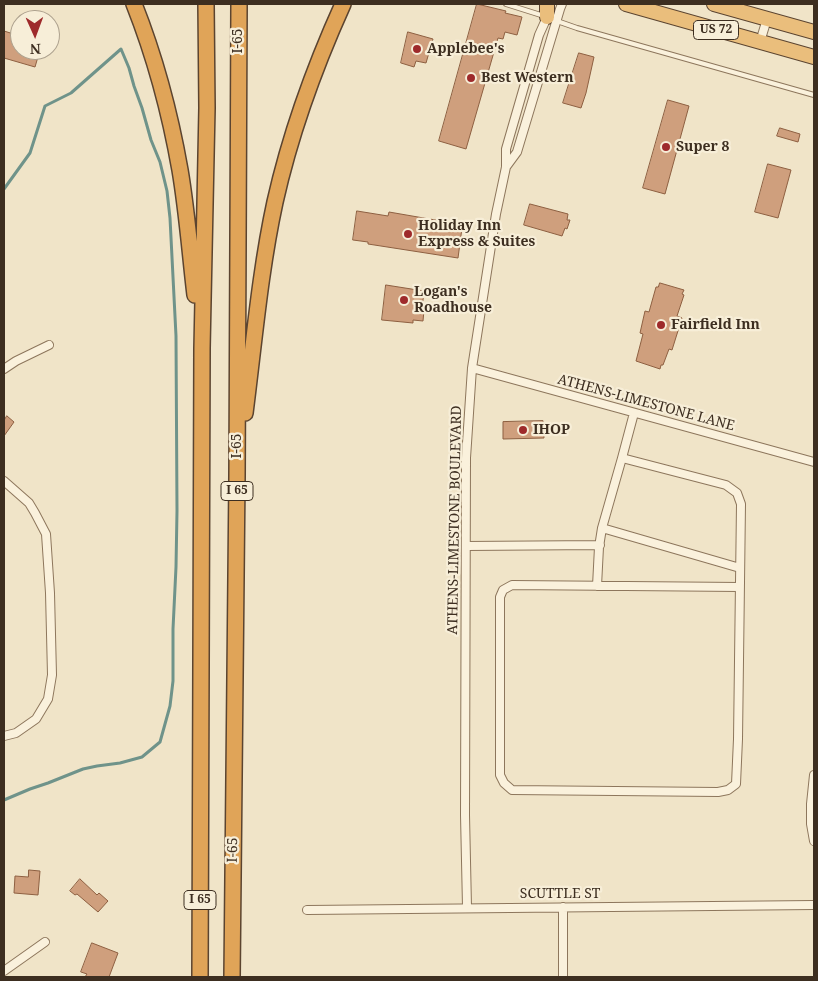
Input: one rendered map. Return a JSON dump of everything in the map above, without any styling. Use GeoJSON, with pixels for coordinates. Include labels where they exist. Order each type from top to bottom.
{"type":"FeatureCollection","features":[{"type":"Feature","properties":{"kind":"highway"},"geometry":{"type":"LineString","coordinates":[[134,4],[145,31],[167,106],[180,170],[202,348]]}},
{"type":"Feature","properties":{"kind":"highway","name":"I 65"},"geometry":{"type":"LineString","coordinates":[[200,977],[202,348],[207,108],[206,4]]}},
{"type":"Feature","properties":{"kind":"highway","name":"I-65"},"geometry":{"type":"LineString","coordinates":[[232,977],[239,4]]}},
{"type":"Feature","properties":{"kind":"highway"},"geometry":{"type":"LineString","coordinates":[[237,476],[263,270],[275,202],[294,131],[312,80],[343,4]]}},
{"type":"Feature","properties":{"kind":"highway","name":"US 72"},"geometry":{"type":"LineString","coordinates":[[626,4],[814,57]]}},
{"type":"Feature","properties":{"kind":"highway","name":"US 72"},"geometry":{"type":"LineString","coordinates":[[714,4],[814,32]]}},
{"type":"Feature","properties":{"kind":"street","name":"ATHENS-LIMESTONE BOULEVARD"},"geometry":{"type":"LineString","coordinates":[[506,167],[517,152],[553,4]]}},
{"type":"Feature","properties":{"kind":"street","name":"ATHENS-LIMESTONE BOULEVARD"},"geometry":{"type":"LineString","coordinates":[[467,908],[466,458],[472,368],[496,214],[506,167],[506,149],[539,36],[550,14],[562,4]]}},
{"type":"Feature","properties":{"kind":"street"},"geometry":{"type":"LineString","coordinates":[[760,42],[767,19]]}},
{"type":"Feature","properties":{"kind":"street"},"geometry":{"type":"LineString","coordinates":[[4,369],[49,345]]}},
{"type":"Feature","properties":{"kind":"street","name":"ATHENS-LIMESTONE LANE"},"geometry":{"type":"LineString","coordinates":[[472,368],[814,462]]}},
{"type":"Feature","properties":{"kind":"street"},"geometry":{"type":"LineString","coordinates":[[597,586],[602,528],[634,413]]}},
{"type":"Feature","properties":{"kind":"street"},"geometry":{"type":"LineString","coordinates":[[622,458],[726,486],[737,493],[741,504],[740,568],[740,587],[738,739],[736,784],[728,790],[718,792],[512,790],[504,783],[500,776],[500,598],[503,590],[512,586],[740,587]]}},
{"type":"Feature","properties":{"kind":"street"},"geometry":{"type":"LineString","coordinates":[[4,481],[29,503],[46,534],[50,593],[52,676],[48,699],[36,719],[16,733],[4,736]]}},
{"type":"Feature","properties":{"kind":"street"},"geometry":{"type":"LineString","coordinates":[[602,528],[740,568]]}},
{"type":"Feature","properties":{"kind":"street"},"geometry":{"type":"LineString","coordinates":[[466,546],[600,545]]}},
{"type":"Feature","properties":{"kind":"street"},"geometry":{"type":"LineString","coordinates":[[814,775],[810,804],[814,840]]}},
{"type":"Feature","properties":{"kind":"street","name":"SCUTTLE ST"},"geometry":{"type":"LineString","coordinates":[[307,910],[814,904]]}},
{"type":"Feature","properties":{"kind":"street"},"geometry":{"type":"LineString","coordinates":[[563,907],[563,977]]}},
{"type":"Feature","properties":{"kind":"street"},"geometry":{"type":"LineString","coordinates":[[4,970],[45,942]]}},
{"type":"Feature","properties":{"kind":"lane"},"geometry":{"type":"LineString","coordinates":[[506,4],[550,14],[577,28],[814,95]]}},
{"type":"Feature","properties":{"kind":"building","name":"Best Western"},"geometry":{"type":"Polygon","coordinates":[[[477,4],[522,17],[517,35],[505,32],[503,39],[498,38],[466,149],[439,141],[477,4]]]}},
{"type":"Feature","properties":{"kind":"building"},"geometry":{"type":"Polygon","coordinates":[[[4,31],[10,33],[10,60],[4,58],[4,31]]]}},
{"type":"Feature","properties":{"kind":"building"},"geometry":{"type":"Polygon","coordinates":[[[408,32],[433,39],[426,63],[416,61],[414,67],[401,63],[408,32]]]}},
{"type":"Feature","properties":{"kind":"building"},"geometry":{"type":"Polygon","coordinates":[[[579,53],[594,57],[581,108],[563,103],[579,53]]]}},
{"type":"Feature","properties":{"kind":"building"},"geometry":{"type":"Polygon","coordinates":[[[11,60],[37,60],[35,67],[11,60]]]}},
{"type":"Feature","properties":{"kind":"building","name":"Super 8"},"geometry":{"type":"Polygon","coordinates":[[[668,100],[689,106],[665,194],[643,188],[668,100]]]}},
{"type":"Feature","properties":{"kind":"building"},"geometry":{"type":"Polygon","coordinates":[[[780,128],[800,134],[798,142],[777,136],[780,128]]]}},
{"type":"Feature","properties":{"kind":"building"},"geometry":{"type":"Polygon","coordinates":[[[768,164],[791,170],[778,218],[755,212],[768,164]]]}},
{"type":"Feature","properties":{"kind":"building"},"geometry":{"type":"Polygon","coordinates":[[[530,204],[568,214],[567,220],[570,220],[562,236],[524,225],[530,204]]]}},
{"type":"Feature","properties":{"kind":"building","name":"Holiday Inn Express & Suites"},"geometry":{"type":"Polygon","coordinates":[[[357,211],[388,216],[389,212],[441,221],[441,224],[462,228],[458,258],[353,240],[357,211]]]}},
{"type":"Feature","properties":{"kind":"building","name":"Fairfield Inn"},"geometry":{"type":"Polygon","coordinates":[[[660,283],[684,290],[682,294],[684,295],[677,316],[682,318],[672,350],[669,349],[660,369],[636,361],[643,334],[640,333],[645,311],[649,312],[656,287],[660,283]]]}},
{"type":"Feature","properties":{"kind":"building","name":"Logan's Roadhouse"},"geometry":{"type":"Polygon","coordinates":[[[386,285],[424,291],[423,321],[413,320],[413,323],[382,320],[386,285]]]}},
{"type":"Feature","properties":{"kind":"building"},"geometry":{"type":"Polygon","coordinates":[[[7,416],[14,422],[4,436],[4,421],[7,416]]]}},
{"type":"Feature","properties":{"kind":"building","name":"IHOP"},"geometry":{"type":"Polygon","coordinates":[[[543,421],[544,438],[503,439],[503,422],[543,421]]]}},
{"type":"Feature","properties":{"kind":"building"},"geometry":{"type":"Polygon","coordinates":[[[29,870],[40,871],[38,895],[14,893],[15,876],[28,877],[29,870]]]}},
{"type":"Feature","properties":{"kind":"building"},"geometry":{"type":"Polygon","coordinates":[[[80,879],[97,895],[99,893],[108,901],[98,912],[77,894],[75,895],[70,891],[80,879]]]}},
{"type":"Feature","properties":{"kind":"building"},"geometry":{"type":"Polygon","coordinates":[[[92,943],[118,953],[109,977],[85,977],[87,974],[81,972],[92,943]]]}},
{"type":"Feature","properties":{"kind":"waterway"},"geometry":{"type":"LineString","coordinates":[[4,189],[30,153],[45,106],[71,93],[121,49],[160,162],[167,191],[170,218],[176,336],[177,511],[173,681],[170,706],[160,742],[142,757],[83,769],[4,800]]}},
{"type":"Feature","properties":{"kind":"place","name":"Applebee's"},"geometry":{"type":"Point","coordinates":[417,49]}},
{"type":"Feature","properties":{"kind":"place","name":"Best Western"},"geometry":{"type":"Point","coordinates":[471,78]}},
{"type":"Feature","properties":{"kind":"place","name":"Super 8"},"geometry":{"type":"Point","coordinates":[666,147]}},
{"type":"Feature","properties":{"kind":"place","name":"Holiday Inn Express & Suites"},"geometry":{"type":"Point","coordinates":[408,234]}},
{"type":"Feature","properties":{"kind":"place","name":"Logan's Roadhouse"},"geometry":{"type":"Point","coordinates":[404,300]}},
{"type":"Feature","properties":{"kind":"place","name":"Fairfield Inn"},"geometry":{"type":"Point","coordinates":[661,325]}},
{"type":"Feature","properties":{"kind":"place","name":"IHOP"},"geometry":{"type":"Point","coordinates":[523,430]}}]}
